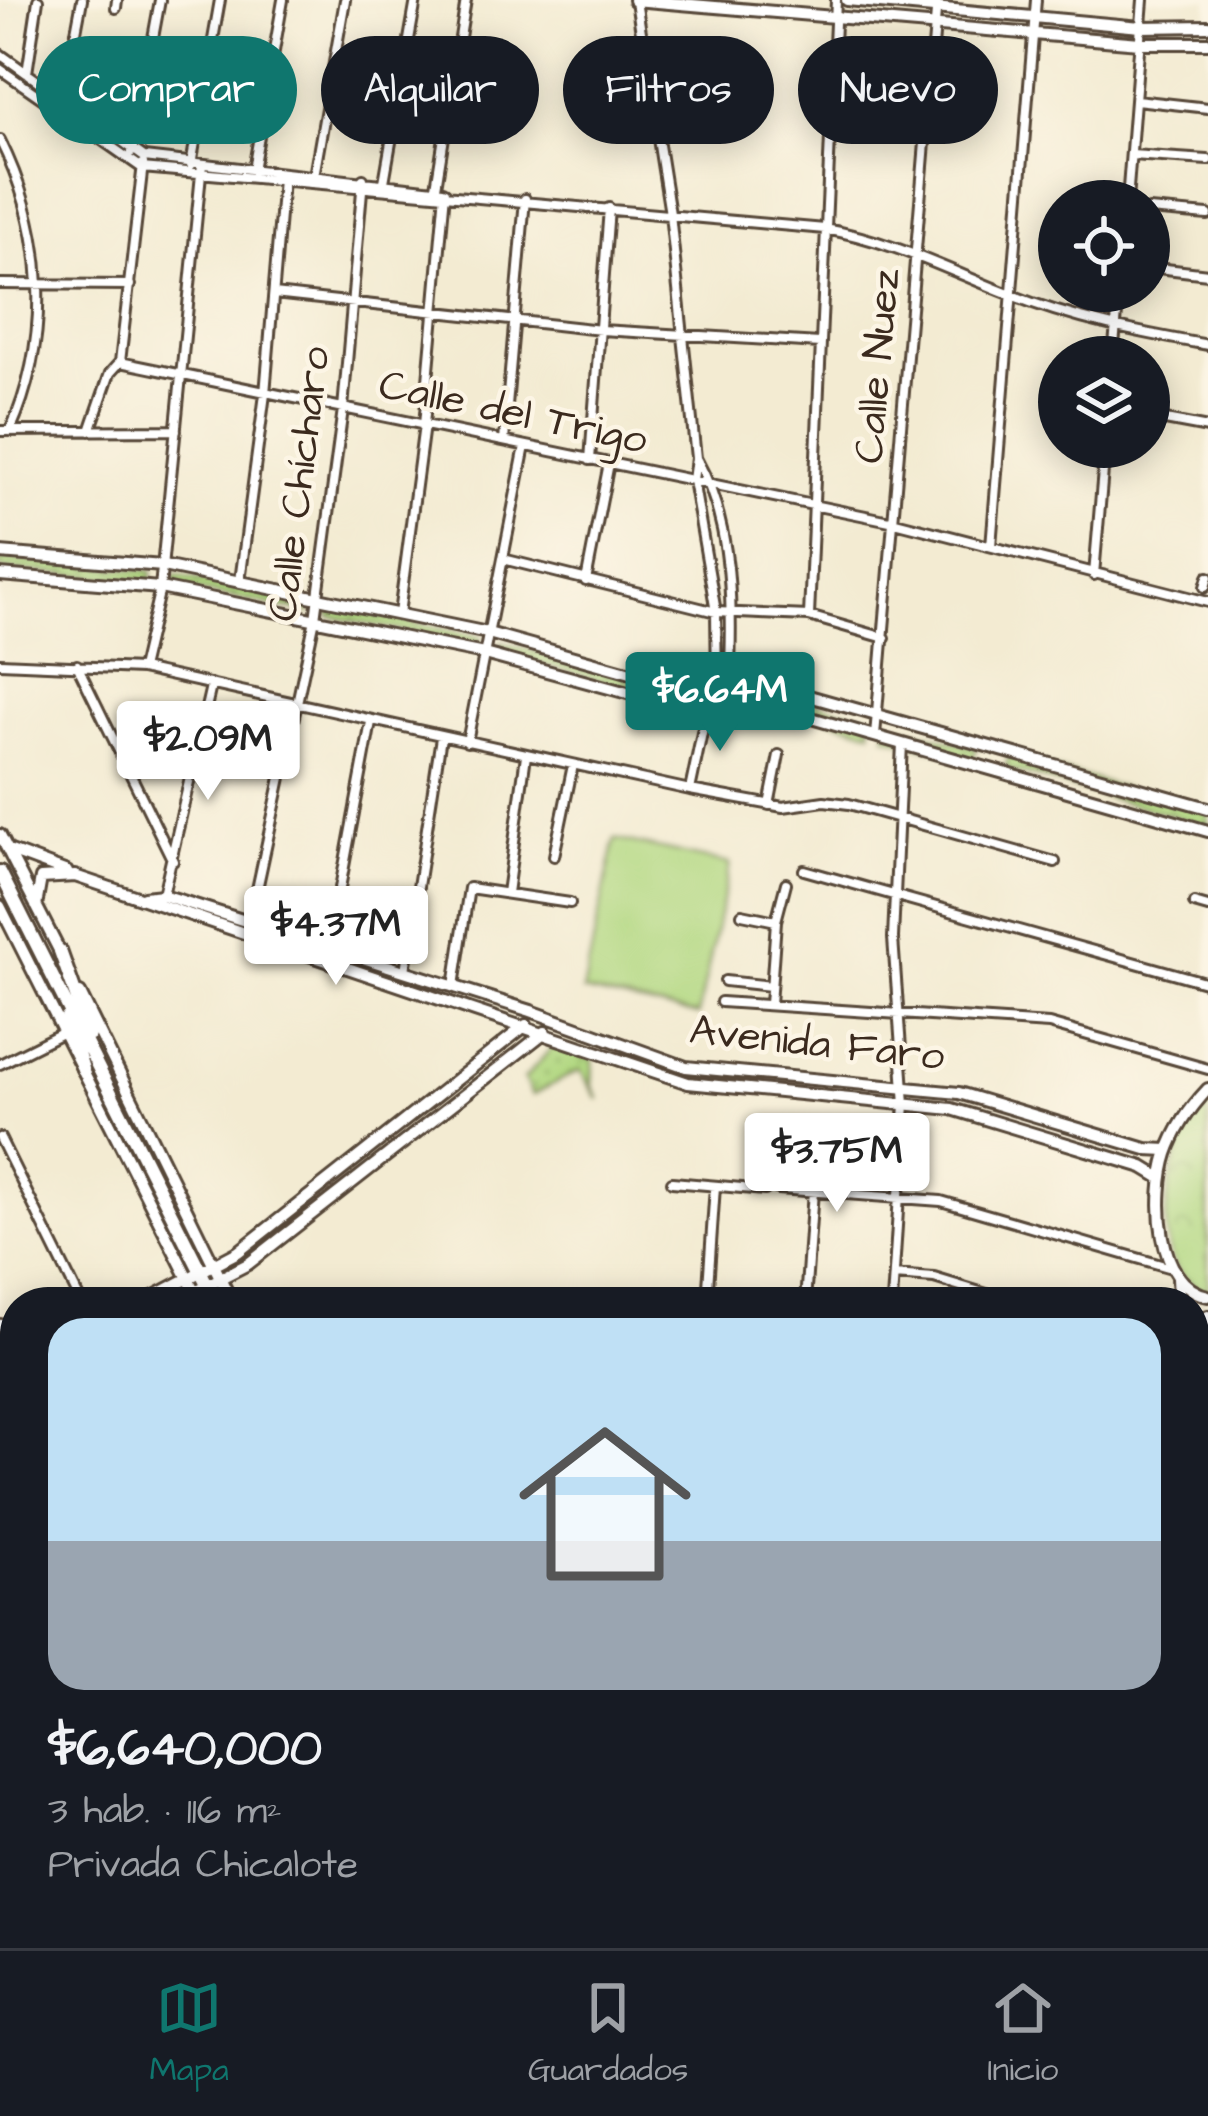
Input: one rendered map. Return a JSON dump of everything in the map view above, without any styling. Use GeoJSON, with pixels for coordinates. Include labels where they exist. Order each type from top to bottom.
{"type":"FeatureCollection","features":[{"type":"Feature","properties":{"kind":"main road"},"geometry":{"type":"LineString","coordinates":[[0,872],[204,1282]]}},
{"type":"Feature","properties":{"kind":"main road"},"geometry":{"type":"LineString","coordinates":[[60,950],[108,1087]]}},
{"type":"Feature","properties":{"kind":"main road"},"geometry":{"type":"LineString","coordinates":[[54,977],[83,1069]]}},
{"type":"Feature","properties":{"kind":"street"},"geometry":{"type":"LineString","coordinates":[[27,74],[38,0]]}},
{"type":"Feature","properties":{"kind":"street"},"geometry":{"type":"LineString","coordinates":[[76,36],[82,0]]}},
{"type":"Feature","properties":{"kind":"street"},"geometry":{"type":"LineString","coordinates":[[130,161],[160,0]]}},
{"type":"Feature","properties":{"kind":"street"},"geometry":{"type":"LineString","coordinates":[[141,669],[163,566],[196,168],[220,0]]}},
{"type":"Feature","properties":{"kind":"street"},"geometry":{"type":"LineString","coordinates":[[253,174],[283,0]]}},
{"type":"Feature","properties":{"kind":"street"},"geometry":{"type":"LineString","coordinates":[[314,179],[344,0]]}},
{"type":"Feature","properties":{"kind":"street"},"geometry":{"type":"LineString","coordinates":[[384,185],[416,0]]}},
{"type":"Feature","properties":{"kind":"street"},"geometry":{"type":"LineString","coordinates":[[399,614],[424,425],[440,189],[466,0]]}},
{"type":"Feature","properties":{"kind":"street"},"geometry":{"type":"LineString","coordinates":[[723,689],[716,612],[693,481],[696,458],[670,214],[635,0],[1140,43],[1208,43]]}},
{"type":"Feature","properties":{"kind":"street"},"geometry":{"type":"LineString","coordinates":[[809,616],[836,0]]}},
{"type":"Feature","properties":{"kind":"street"},"geometry":{"type":"LineString","coordinates":[[847,0],[937,4],[1141,27],[1208,26]]}},
{"type":"Feature","properties":{"kind":"street"},"geometry":{"type":"LineString","coordinates":[[991,546],[1036,0]]}},
{"type":"Feature","properties":{"kind":"street"},"geometry":{"type":"LineString","coordinates":[[1129,180],[1144,0]]}},
{"type":"Feature","properties":{"kind":"street","name":"Calle Nuez"},"geometry":{"type":"LineString","coordinates":[[875,736],[937,4]]}},
{"type":"Feature","properties":{"kind":"street"},"geometry":{"type":"LineString","coordinates":[[0,54],[36,80]]}},
{"type":"Feature","properties":{"kind":"street"},"geometry":{"type":"LineString","coordinates":[[0,69],[36,94]]}},
{"type":"Feature","properties":{"kind":"street"},"geometry":{"type":"LineString","coordinates":[[1136,100],[1208,108]]}},
{"type":"Feature","properties":{"kind":"street"},"geometry":{"type":"LineString","coordinates":[[0,140],[27,208],[39,282],[32,364],[5,431],[176,430]]}},
{"type":"Feature","properties":{"kind":"street"},"geometry":{"type":"LineString","coordinates":[[107,144],[130,161],[825,229],[918,255],[1013,296],[1116,328],[1208,345]]}},
{"type":"Feature","properties":{"kind":"street"},"geometry":{"type":"LineString","coordinates":[[90,431],[110,373],[119,362],[130,284],[143,162],[125,144]]}},
{"type":"Feature","properties":{"kind":"street"},"geometry":{"type":"LineString","coordinates":[[1131,155],[1208,160]]}},
{"type":"Feature","properties":{"kind":"street"},"geometry":{"type":"LineString","coordinates":[[240,582],[265,394],[284,176]]}},
{"type":"Feature","properties":{"kind":"street","name":"Calle Chícharo"},"geometry":{"type":"LineString","coordinates":[[248,929],[315,619],[343,409],[363,184]]}},
{"type":"Feature","properties":{"kind":"street"},"geometry":{"type":"LineString","coordinates":[[504,442],[526,199]]}},
{"type":"Feature","properties":{"kind":"street"},"geometry":{"type":"LineString","coordinates":[[590,460],[609,208]]}},
{"type":"Feature","properties":{"kind":"street"},"geometry":{"type":"LineString","coordinates":[[1170,211],[1208,214]]}},
{"type":"Feature","properties":{"kind":"street"},"geometry":{"type":"LineString","coordinates":[[1170,269],[1208,274]]}},
{"type":"Feature","properties":{"kind":"street"},"geometry":{"type":"LineString","coordinates":[[0,284],[130,284]]}},
{"type":"Feature","properties":{"kind":"street"},"geometry":{"type":"LineString","coordinates":[[274,294],[602,330],[820,343]]}},
{"type":"Feature","properties":{"kind":"street"},"geometry":{"type":"LineString","coordinates":[[1115,336],[1117,312]]}},
{"type":"Feature","properties":{"kind":"street","name":"Calle del Trigo"},"geometry":{"type":"LineString","coordinates":[[119,362],[896,522],[1208,602]]}},
{"type":"Feature","properties":{"kind":"street"},"geometry":{"type":"LineString","coordinates":[[1170,421],[1208,428]]}},
{"type":"Feature","properties":{"kind":"street"},"geometry":{"type":"LineString","coordinates":[[466,742],[526,446]]}},
{"type":"Feature","properties":{"kind":"street"},"geometry":{"type":"LineString","coordinates":[[696,458],[711,484],[734,613],[723,689]]}},
{"type":"Feature","properties":{"kind":"street"},"geometry":{"type":"LineString","coordinates":[[586,580],[609,464]]}},
{"type":"Feature","properties":{"kind":"street"},"geometry":{"type":"LineString","coordinates":[[1094,575],[1103,468]]}},
{"type":"Feature","properties":{"kind":"street"},"geometry":{"type":"LineString","coordinates":[[0,553],[163,566],[488,633],[674,685],[784,688],[1208,808]]}},
{"type":"Feature","properties":{"kind":"street"},"geometry":{"type":"LineString","coordinates":[[503,559],[716,612],[809,616],[885,638]]}},
{"type":"Feature","properties":{"kind":"street"},"geometry":{"type":"LineString","coordinates":[[0,575],[160,588],[484,654],[672,705],[783,710],[1208,831]]}},
{"type":"Feature","properties":{"kind":"street"},"geometry":{"type":"LineString","coordinates":[[0,663],[141,669],[770,806],[824,801],[1055,862]]}},
{"type":"Feature","properties":{"kind":"street"},"geometry":{"type":"LineString","coordinates":[[77,664],[173,862]]}},
{"type":"Feature","properties":{"kind":"street"},"geometry":{"type":"LineString","coordinates":[[161,901],[211,686]]}},
{"type":"Feature","properties":{"kind":"street"},"geometry":{"type":"LineString","coordinates":[[690,790],[706,709]]}},
{"type":"Feature","properties":{"kind":"street"},"geometry":{"type":"LineString","coordinates":[[329,947],[371,722]]}},
{"type":"Feature","properties":{"kind":"street"},"geometry":{"type":"LineString","coordinates":[[405,971],[441,737]]}},
{"type":"Feature","properties":{"kind":"street"},"geometry":{"type":"LineString","coordinates":[[893,1287],[905,1105],[893,893],[902,744]]}},
{"type":"Feature","properties":{"kind":"street"},"geometry":{"type":"LineString","coordinates":[[507,893],[526,755]]}},
{"type":"Feature","properties":{"kind":"street"},"geometry":{"type":"LineString","coordinates":[[770,806],[779,755]]}},
{"type":"Feature","properties":{"kind":"street"},"geometry":{"type":"LineString","coordinates":[[554,856],[573,765]]}},
{"type":"Feature","properties":{"kind":"street"},"geometry":{"type":"LineString","coordinates":[[0,835],[60,950],[204,1282]]}},
{"type":"Feature","properties":{"kind":"street"},"geometry":{"type":"LineString","coordinates":[[8,850],[75,877],[248,929]]}},
{"type":"Feature","properties":{"kind":"street"},"geometry":{"type":"LineString","coordinates":[[804,870],[1208,983]]}},
{"type":"Feature","properties":{"kind":"street"},"geometry":{"type":"LineString","coordinates":[[36,906],[41,878],[75,877]]}},
{"type":"Feature","properties":{"kind":"street"},"geometry":{"type":"LineString","coordinates":[[770,1004],[776,921],[786,883]]}},
{"type":"Feature","properties":{"kind":"street"},"geometry":{"type":"LineString","coordinates":[[454,987],[469,888],[570,903]]}},
{"type":"Feature","properties":{"kind":"street"},"geometry":{"type":"LineString","coordinates":[[1194,903],[1208,907]]}},
{"type":"Feature","properties":{"kind":"street"},"geometry":{"type":"LineString","coordinates":[[0,906],[62,1033],[204,1282]]}},
{"type":"Feature","properties":{"kind":"street"},"geometry":{"type":"LineString","coordinates":[[742,914],[776,921]]}},
{"type":"Feature","properties":{"kind":"street","name":"Avenida Faro"},"geometry":{"type":"LineString","coordinates":[[248,929],[329,947],[531,1011],[686,1067],[959,1093],[1146,1149],[1168,1150]]}},
{"type":"Feature","properties":{"kind":"street","name":"Avenida Faro"},"geometry":{"type":"LineString","coordinates":[[248,929],[688,1083],[956,1110],[1161,1178]]}},
{"type":"Feature","properties":{"kind":"street"},"geometry":{"type":"LineString","coordinates":[[725,981],[771,986]]}},
{"type":"Feature","properties":{"kind":"street"},"geometry":{"type":"LineString","coordinates":[[721,1002],[1049,1024],[1208,1069]]}},
{"type":"Feature","properties":{"kind":"street"},"geometry":{"type":"LineString","coordinates":[[204,1282],[526,1026],[531,1011]]}},
{"type":"Feature","properties":{"kind":"street"},"geometry":{"type":"LineString","coordinates":[[204,1282],[248,1264],[545,1033],[550,1018]]}},
{"type":"Feature","properties":{"kind":"street"},"geometry":{"type":"LineString","coordinates":[[0,1064],[62,1033]]}},
{"type":"Feature","properties":{"kind":"street"},"geometry":{"type":"LineString","coordinates":[[471,1088],[489,1054]]}},
{"type":"Feature","properties":{"kind":"street"},"geometry":{"type":"LineString","coordinates":[[1178,1287],[1163,1231],[1161,1178],[1168,1150],[1208,1089]]}},
{"type":"Feature","properties":{"kind":"street"},"geometry":{"type":"LineString","coordinates":[[0,1138],[74,1287]]}},
{"type":"Feature","properties":{"kind":"street"},"geometry":{"type":"LineString","coordinates":[[672,1182],[765,1190]]}},
{"type":"Feature","properties":{"kind":"street"},"geometry":{"type":"LineString","coordinates":[[708,1287],[715,1186]]}},
{"type":"Feature","properties":{"kind":"street"},"geometry":{"type":"LineString","coordinates":[[778,1189],[941,1201],[1176,1271],[1189,1287]]}},
{"type":"Feature","properties":{"kind":"street"},"geometry":{"type":"LineString","coordinates":[[806,1287],[813,1191]]}},
{"type":"Feature","properties":{"kind":"street"},"geometry":{"type":"LineString","coordinates":[[894,1275],[934,1278],[964,1287]]}},
{"type":"Feature","properties":{"kind":"green space"},"geometry":{"type":"Polygon","coordinates":[[[0,559],[152,571],[151,581],[0,569],[0,559]]]}},
{"type":"Feature","properties":{"kind":"green space"},"geometry":{"type":"Polygon","coordinates":[[[175,575],[312,603],[310,613],[173,586],[175,575]]]}},
{"type":"Feature","properties":{"kind":"green space"},"geometry":{"type":"Polygon","coordinates":[[[331,606],[482,637],[480,647],[329,616],[331,606]]]}},
{"type":"Feature","properties":{"kind":"green space"},"geometry":{"type":"Polygon","coordinates":[[[501,642],[684,691],[785,693],[872,718],[871,731],[784,706],[676,702],[499,652],[501,642]]]}},
{"type":"Feature","properties":{"kind":"green space"},"geometry":{"type":"Polygon","coordinates":[[[887,723],[977,747],[973,760],[886,736],[887,723]]]}},
{"type":"Feature","properties":{"kind":"green space"},"geometry":{"type":"Polygon","coordinates":[[[1009,756],[1208,812],[1208,826],[1005,768],[1009,756]]]}},
{"type":"Feature","properties":{"kind":"green space"},"geometry":{"type":"Polygon","coordinates":[[[615,839],[730,864],[698,1015],[583,991],[615,839]]]}},
{"type":"Feature","properties":{"kind":"green space"},"geometry":{"type":"Polygon","coordinates":[[[556,1043],[593,1060],[592,1085],[599,1100],[580,1070],[532,1095],[524,1079],[556,1043]]]}},
{"type":"Feature","properties":{"kind":"green space"},"geometry":{"type":"Polygon","coordinates":[[[1208,1098],[1208,1287],[1186,1279],[1172,1259],[1166,1233],[1172,1172],[1194,1117],[1208,1098]]]}}]}
